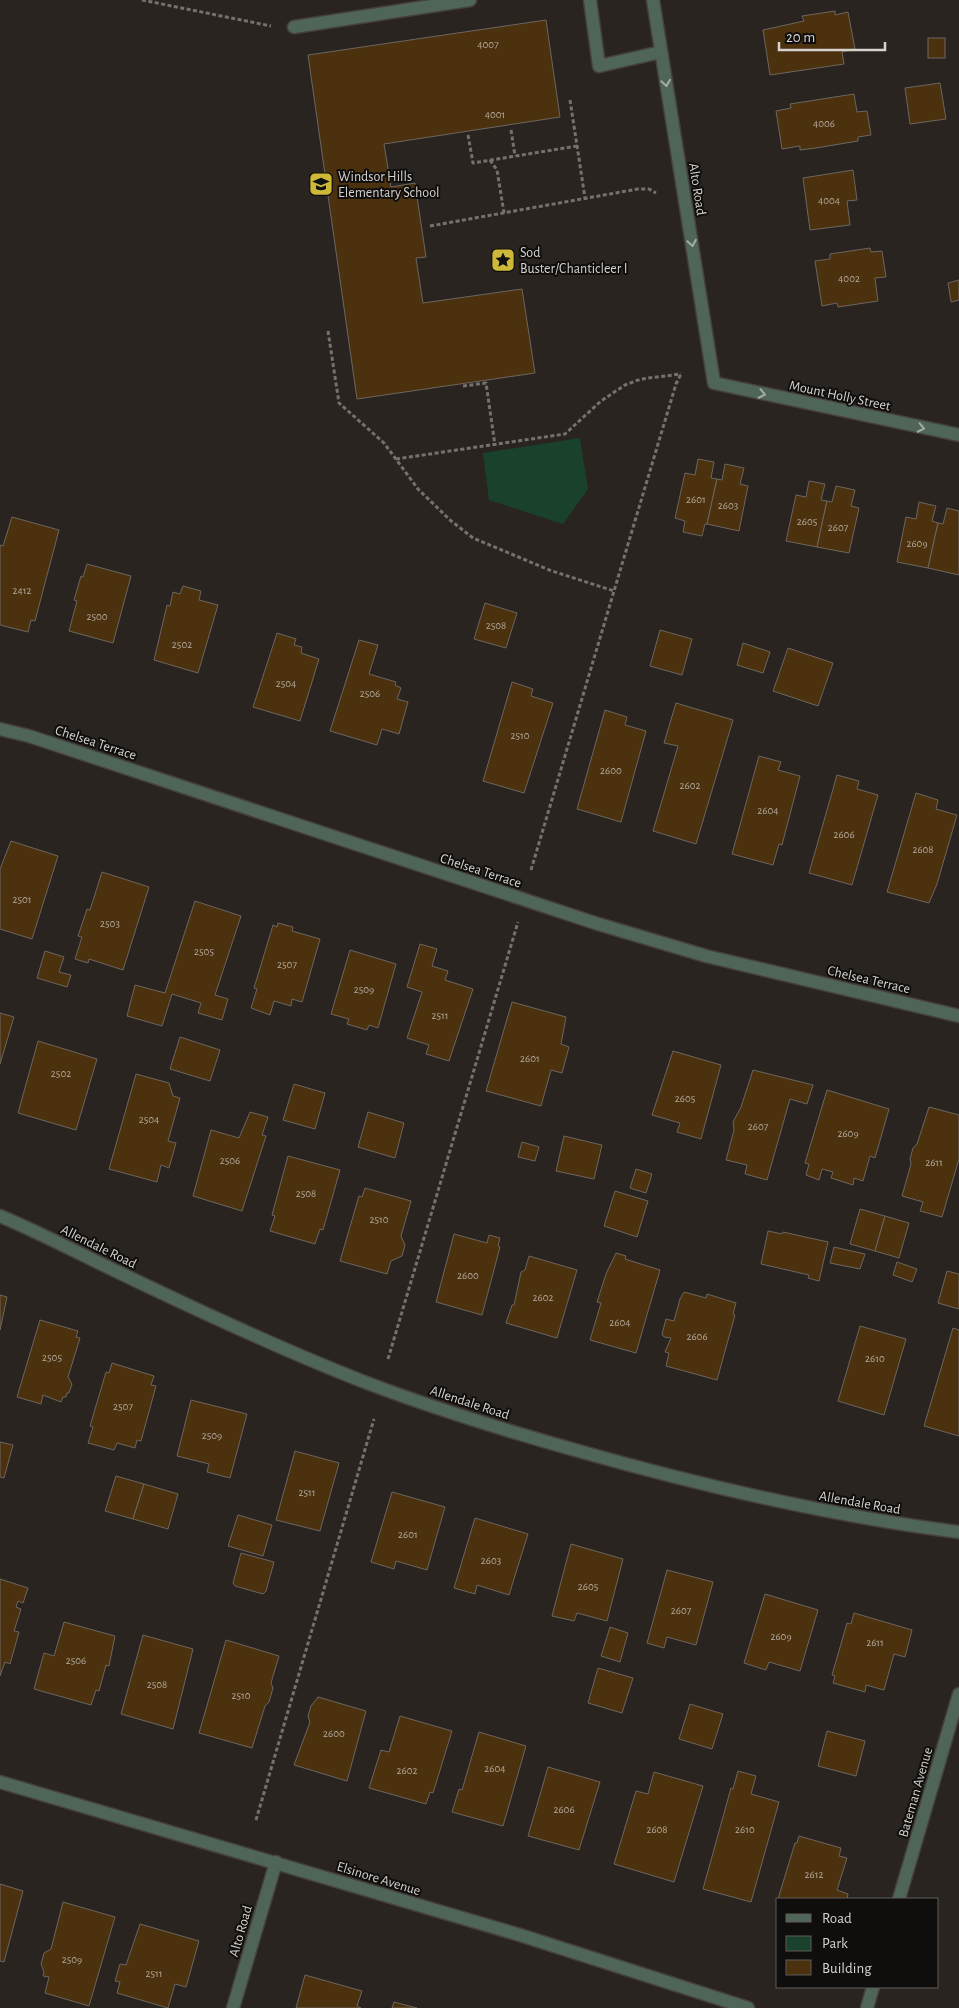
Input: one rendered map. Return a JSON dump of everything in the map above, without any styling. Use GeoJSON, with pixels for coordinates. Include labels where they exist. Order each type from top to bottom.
{"type":"FeatureCollection","features":[{"type":"Feature","properties":{"kind":"street"},"geometry":{"type":"LineString","coordinates":[[294,27],[470,0]]}},
{"type":"Feature","properties":{"kind":"street"},"geometry":{"type":"LineString","coordinates":[[590,0],[599,66],[661,52]]}},
{"type":"Feature","properties":{"kind":"street","name":"Alto Road"},"geometry":{"type":"LineString","coordinates":[[653,0],[714,383]]}},
{"type":"Feature","properties":{"kind":"street","name":"Mount Holly Street"},"geometry":{"type":"LineString","coordinates":[[714,383],[959,435]]}},
{"type":"Feature","properties":{"kind":"street","name":"Chelsea Terrace"},"geometry":{"type":"LineString","coordinates":[[0,729],[29,736],[595,923],[706,956],[959,1016]]}},
{"type":"Feature","properties":{"kind":"street","name":"Allendale Road"},"geometry":{"type":"LineString","coordinates":[[0,1216],[168,1296],[281,1347],[362,1381],[488,1425],[637,1468],[750,1496],[881,1522],[959,1532]]}},
{"type":"Feature","properties":{"kind":"street","name":"Bateman Avenue"},"geometry":{"type":"LineString","coordinates":[[899,1898],[959,1694]]}},
{"type":"Feature","properties":{"kind":"street","name":"Elsinore Avenue"},"geometry":{"type":"LineString","coordinates":[[0,1782],[520,1935],[748,2008]]}},
{"type":"Feature","properties":{"kind":"street","name":"Alto Road"},"geometry":{"type":"LineString","coordinates":[[234,2008],[276,1862]]}},
{"type":"Feature","properties":{"kind":"street"},"geometry":{"type":"LineString","coordinates":[[867,2008],[873,1988]]}},
{"type":"Feature","properties":{"kind":"path"},"geometry":{"type":"LineString","coordinates":[[142,0],[264,26],[294,27]]}},
{"type":"Feature","properties":{"kind":"path"},"geometry":{"type":"LineString","coordinates":[[570,100],[585,198]]}},
{"type":"Feature","properties":{"kind":"path"},"geometry":{"type":"LineString","coordinates":[[511,130],[515,156]]}},
{"type":"Feature","properties":{"kind":"path"},"geometry":{"type":"LineString","coordinates":[[468,135],[473,163],[577,146]]}},
{"type":"Feature","properties":{"kind":"path"},"geometry":{"type":"LineString","coordinates":[[490,160],[497,170],[504,213]]}},
{"type":"Feature","properties":{"kind":"path"},"geometry":{"type":"LineString","coordinates":[[430,226],[638,189],[649,189],[656,193]]}},
{"type":"Feature","properties":{"kind":"path"},"geometry":{"type":"LineString","coordinates":[[328,332],[339,403],[375,434],[418,489],[450,520],[473,538],[510,555],[614,591]]}},
{"type":"Feature","properties":{"kind":"path"},"geometry":{"type":"LineString","coordinates":[[396,459],[565,434],[601,401],[625,385],[641,379],[681,374],[676,384],[531,870]]}},
{"type":"Feature","properties":{"kind":"path"},"geometry":{"type":"LineString","coordinates":[[463,386],[486,383],[495,445]]}},
{"type":"Feature","properties":{"kind":"path"},"geometry":{"type":"LineString","coordinates":[[388,1359],[518,922]]}},
{"type":"Feature","properties":{"kind":"path"},"geometry":{"type":"LineString","coordinates":[[256,1820],[374,1419]]}},
{"type":"Feature","properties":{"kind":"green space"},"geometry":{"type":"Polygon","coordinates":[[[580,438],[588,489],[563,524],[489,500],[483,453],[580,438]]]}},
{"type":"Feature","properties":{"kind":"building"},"geometry":{"type":"Polygon","coordinates":[[[835,11],[835,15],[848,12],[855,49],[842,52],[844,64],[770,75],[763,30],[804,21],[802,16],[835,11]]]}},
{"type":"Feature","properties":{"kind":"building"},"geometry":{"type":"Polygon","coordinates":[[[546,20],[560,117],[384,144],[391,187],[415,183],[426,257],[416,258],[423,303],[522,289],[535,373],[357,399],[308,55],[546,20]]]}},
{"type":"Feature","properties":{"kind":"building"},"geometry":{"type":"Polygon","coordinates":[[[928,38],[945,38],[945,58],[928,58],[928,38]]]}},
{"type":"Feature","properties":{"kind":"building"},"geometry":{"type":"Polygon","coordinates":[[[940,83],[946,119],[910,124],[905,88],[940,83]]]}},
{"type":"Feature","properties":{"kind":"building"},"geometry":{"type":"Polygon","coordinates":[[[854,94],[857,112],[867,111],[871,135],[858,137],[858,141],[816,148],[800,150],[800,146],[782,149],[776,111],[791,108],[790,104],[854,94]]]}},
{"type":"Feature","properties":{"kind":"building"},"geometry":{"type":"Polygon","coordinates":[[[853,170],[857,200],[847,201],[850,225],[810,230],[803,178],[853,170]]]}},
{"type":"Feature","properties":{"kind":"building"},"geometry":{"type":"Polygon","coordinates":[[[870,248],[871,252],[882,251],[886,277],[875,278],[878,301],[838,307],[837,303],[822,306],[815,261],[830,259],[830,254],[870,248]]]}},
{"type":"Feature","properties":{"kind":"building"},"geometry":{"type":"Polygon","coordinates":[[[959,280],[959,300],[951,302],[948,283],[959,280]]]}},
{"type":"Feature","properties":{"kind":"building"},"geometry":{"type":"Polygon","coordinates":[[[698,459],[714,462],[711,478],[717,479],[707,524],[705,524],[702,536],[683,532],[685,521],[675,518],[685,473],[695,475],[698,459]]]}},
{"type":"Feature","properties":{"kind":"building"},"geometry":{"type":"Polygon","coordinates":[[[725,464],[744,468],[740,484],[748,486],[739,531],[707,524],[717,479],[722,480],[725,464]]]}},
{"type":"Feature","properties":{"kind":"building"},"geometry":{"type":"Polygon","coordinates":[[[809,481],[825,484],[821,500],[827,501],[817,547],[786,541],[796,495],[806,497],[809,481]]]}},
{"type":"Feature","properties":{"kind":"building"},"geometry":{"type":"Polygon","coordinates":[[[836,486],[855,490],[851,506],[859,508],[849,553],[817,547],[827,501],[832,502],[836,486]]]}},
{"type":"Feature","properties":{"kind":"building"},"geometry":{"type":"Polygon","coordinates":[[[919,502],[936,506],[932,521],[938,523],[928,568],[897,562],[906,517],[916,519],[919,502]]]}},
{"type":"Feature","properties":{"kind":"building"},"geometry":{"type":"Polygon","coordinates":[[[947,508],[959,511],[959,575],[928,568],[938,523],[943,524],[947,508]]]}},
{"type":"Feature","properties":{"kind":"building"},"geometry":{"type":"Polygon","coordinates":[[[12,517],[59,530],[35,621],[31,620],[28,632],[0,625],[0,545],[3,546],[12,517]]]}},
{"type":"Feature","properties":{"kind":"building"},"geometry":{"type":"Polygon","coordinates":[[[87,564],[131,576],[113,643],[69,631],[77,601],[74,600],[81,576],[83,577],[87,564]]]}},
{"type":"Feature","properties":{"kind":"building"},"geometry":{"type":"Polygon","coordinates":[[[183,586],[201,591],[199,600],[218,605],[198,673],[154,660],[167,605],[170,606],[173,592],[180,594],[183,586]]]}},
{"type":"Feature","properties":{"kind":"building"},"geometry":{"type":"Polygon","coordinates":[[[485,603],[517,613],[506,648],[474,639],[485,603]]]}},
{"type":"Feature","properties":{"kind":"building"},"geometry":{"type":"Polygon","coordinates":[[[660,630],[692,639],[682,675],[650,666],[660,630]]]}},
{"type":"Feature","properties":{"kind":"building"},"geometry":{"type":"Polygon","coordinates":[[[277,633],[296,639],[294,645],[302,647],[301,653],[319,659],[300,721],[253,707],[277,633]]]}},
{"type":"Feature","properties":{"kind":"building"},"geometry":{"type":"Polygon","coordinates":[[[359,640],[378,645],[369,674],[396,682],[395,685],[401,688],[397,699],[408,702],[399,734],[382,729],[377,745],[330,731],[359,640]]]}},
{"type":"Feature","properties":{"kind":"building"},"geometry":{"type":"Polygon","coordinates":[[[743,643],[770,652],[763,673],[737,665],[743,643]]]}},
{"type":"Feature","properties":{"kind":"building"},"geometry":{"type":"Polygon","coordinates":[[[788,648],[833,663],[818,706],[773,691],[788,648]]]}},
{"type":"Feature","properties":{"kind":"building"},"geometry":{"type":"Polygon","coordinates":[[[512,682],[533,689],[531,696],[553,703],[524,793],[483,781],[512,682]]]}},
{"type":"Feature","properties":{"kind":"building"},"geometry":{"type":"Polygon","coordinates":[[[676,703],[733,720],[696,844],[653,831],[678,746],[664,743],[676,703]]]}},
{"type":"Feature","properties":{"kind":"building"},"geometry":{"type":"Polygon","coordinates":[[[605,710],[627,717],[625,725],[646,731],[621,822],[577,809],[605,710]]]}},
{"type":"Feature","properties":{"kind":"building"},"geometry":{"type":"Polygon","coordinates":[[[759,756],[781,762],[778,770],[800,776],[782,845],[779,844],[773,865],[732,854],[759,756]]]}},
{"type":"Feature","properties":{"kind":"building"},"geometry":{"type":"Polygon","coordinates":[[[837,775],[859,781],[857,789],[878,795],[852,885],[809,873],[837,775]]]}},
{"type":"Feature","properties":{"kind":"building"},"geometry":{"type":"Polygon","coordinates":[[[916,793],[938,800],[936,809],[957,815],[937,884],[929,903],[887,892],[916,793]]]}},
{"type":"Feature","properties":{"kind":"building"},"geometry":{"type":"Polygon","coordinates":[[[11,841],[58,856],[32,939],[0,929],[0,869],[11,841]]]}},
{"type":"Feature","properties":{"kind":"building"},"geometry":{"type":"Polygon","coordinates":[[[102,872],[149,887],[123,970],[89,959],[88,963],[75,959],[82,937],[78,936],[87,909],[90,910],[102,872]]]}},
{"type":"Feature","properties":{"kind":"building"},"geometry":{"type":"Polygon","coordinates":[[[195,901],[241,916],[215,995],[228,999],[222,1020],[198,1013],[201,1003],[172,994],[162,1026],[127,1016],[135,985],[165,993],[195,901]]]}},
{"type":"Feature","properties":{"kind":"building"},"geometry":{"type":"Polygon","coordinates":[[[278,923],[293,927],[292,931],[320,939],[302,1002],[292,999],[291,1006],[274,1001],[270,1015],[251,1008],[257,989],[254,988],[273,925],[277,927],[278,923]]]}},
{"type":"Feature","properties":{"kind":"building"},"geometry":{"type":"Polygon","coordinates":[[[420,944],[437,949],[432,966],[448,971],[445,980],[473,989],[449,1061],[426,1054],[429,1045],[407,1038],[422,992],[407,987],[420,944]]]}},
{"type":"Feature","properties":{"kind":"building"},"geometry":{"type":"Polygon","coordinates":[[[350,950],[396,964],[378,1028],[369,1025],[367,1030],[347,1024],[349,1019],[331,1014],[350,950]]]}},
{"type":"Feature","properties":{"kind":"building"},"geometry":{"type":"Polygon","coordinates":[[[45,951],[64,957],[59,972],[71,975],[67,987],[37,978],[45,951]]]}},
{"type":"Feature","properties":{"kind":"building"},"geometry":{"type":"Polygon","coordinates":[[[512,1002],[566,1017],[561,1044],[569,1047],[562,1073],[551,1070],[541,1106],[486,1091],[512,1002]]]}},
{"type":"Feature","properties":{"kind":"building"},"geometry":{"type":"Polygon","coordinates":[[[0,1013],[14,1017],[0,1064],[0,1013]]]}},
{"type":"Feature","properties":{"kind":"building"},"geometry":{"type":"Polygon","coordinates":[[[180,1037],[220,1050],[210,1081],[170,1069],[180,1037]]]}},
{"type":"Feature","properties":{"kind":"building"},"geometry":{"type":"Polygon","coordinates":[[[38,1041],[97,1059],[76,1130],[18,1113],[38,1041]]]}},
{"type":"Feature","properties":{"kind":"building"},"geometry":{"type":"Polygon","coordinates":[[[673,1051],[721,1065],[701,1139],[677,1132],[680,1123],[652,1115],[673,1051]]]}},
{"type":"Feature","properties":{"kind":"building"},"geometry":{"type":"Polygon","coordinates":[[[753,1070],[813,1085],[807,1104],[790,1099],[767,1180],[745,1174],[747,1165],[726,1160],[734,1130],[733,1122],[741,1107],[753,1070]]]}},
{"type":"Feature","properties":{"kind":"building"},"geometry":{"type":"Polygon","coordinates":[[[136,1074],[169,1083],[173,1096],[180,1098],[168,1141],[176,1143],[169,1168],[161,1165],[157,1182],[109,1169],[136,1074]]]}},
{"type":"Feature","properties":{"kind":"building"},"geometry":{"type":"Polygon","coordinates":[[[294,1084],[325,1093],[315,1129],[283,1120],[294,1084]]]}},
{"type":"Feature","properties":{"kind":"building"},"geometry":{"type":"Polygon","coordinates":[[[827,1090],[889,1109],[875,1158],[870,1156],[863,1181],[854,1178],[853,1185],[831,1178],[833,1172],[822,1169],[819,1180],[806,1175],[809,1164],[805,1163],[827,1090]]]}},
{"type":"Feature","properties":{"kind":"building"},"geometry":{"type":"Polygon","coordinates":[[[929,1107],[959,1115],[959,1159],[942,1217],[920,1211],[923,1202],[902,1196],[911,1164],[910,1159],[913,1148],[917,1144],[929,1107]]]}},
{"type":"Feature","properties":{"kind":"building"},"geometry":{"type":"Polygon","coordinates":[[[250,1112],[268,1117],[262,1135],[266,1136],[242,1211],[193,1196],[211,1130],[239,1138],[250,1112]]]}},
{"type":"Feature","properties":{"kind":"building"},"geometry":{"type":"Polygon","coordinates":[[[368,1112],[404,1123],[395,1158],[358,1147],[368,1112]]]}},
{"type":"Feature","properties":{"kind":"building"},"geometry":{"type":"Polygon","coordinates":[[[564,1136],[602,1145],[594,1179],[556,1171],[564,1136]]]}},
{"type":"Feature","properties":{"kind":"building"},"geometry":{"type":"Polygon","coordinates":[[[522,1142],[539,1147],[535,1161],[518,1157],[522,1142]]]}},
{"type":"Feature","properties":{"kind":"building"},"geometry":{"type":"Polygon","coordinates":[[[288,1156],[340,1170],[323,1230],[320,1229],[315,1244],[270,1231],[275,1216],[272,1215],[288,1156]]]}},
{"type":"Feature","properties":{"kind":"building"},"geometry":{"type":"Polygon","coordinates":[[[636,1169],[652,1174],[646,1193],[630,1188],[636,1169]]]}},
{"type":"Feature","properties":{"kind":"building"},"geometry":{"type":"Polygon","coordinates":[[[365,1188],[411,1201],[401,1236],[405,1245],[402,1256],[391,1261],[387,1274],[340,1261],[359,1196],[362,1197],[365,1188]]]}},
{"type":"Feature","properties":{"kind":"building"},"geometry":{"type":"Polygon","coordinates":[[[615,1191],[648,1201],[637,1237],[604,1226],[615,1191]]]}},
{"type":"Feature","properties":{"kind":"building"},"geometry":{"type":"Polygon","coordinates":[[[860,1209],[885,1216],[875,1251],[850,1244],[860,1209]]]}},
{"type":"Feature","properties":{"kind":"building"},"geometry":{"type":"Polygon","coordinates":[[[885,1216],[909,1223],[899,1258],[875,1251],[885,1216]]]}},
{"type":"Feature","properties":{"kind":"building"},"geometry":{"type":"Polygon","coordinates":[[[768,1231],[782,1234],[783,1232],[828,1242],[819,1281],[808,1278],[809,1275],[761,1264],[768,1231]]]}},
{"type":"Feature","properties":{"kind":"building"},"geometry":{"type":"Polygon","coordinates":[[[454,1234],[487,1243],[489,1235],[500,1238],[498,1246],[500,1247],[482,1315],[436,1302],[454,1234]]]}},
{"type":"Feature","properties":{"kind":"building"},"geometry":{"type":"Polygon","coordinates":[[[834,1247],[865,1254],[860,1269],[830,1263],[834,1247]]]}},
{"type":"Feature","properties":{"kind":"building"},"geometry":{"type":"Polygon","coordinates":[[[616,1253],[626,1256],[625,1259],[660,1270],[636,1353],[590,1340],[601,1303],[597,1302],[606,1274],[616,1253]]]}},
{"type":"Feature","properties":{"kind":"building"},"geometry":{"type":"Polygon","coordinates":[[[529,1256],[577,1270],[557,1338],[506,1323],[512,1305],[514,1305],[521,1272],[525,1270],[529,1256]]]}},
{"type":"Feature","properties":{"kind":"building"},"geometry":{"type":"Polygon","coordinates":[[[897,1262],[917,1269],[912,1282],[893,1275],[897,1262]]]}},
{"type":"Feature","properties":{"kind":"building"},"geometry":{"type":"Polygon","coordinates":[[[947,1271],[959,1274],[959,1309],[938,1303],[947,1271]]]}},
{"type":"Feature","properties":{"kind":"building"},"geometry":{"type":"Polygon","coordinates":[[[684,1292],[706,1298],[707,1294],[736,1303],[733,1314],[735,1315],[717,1380],[666,1366],[669,1353],[665,1352],[671,1338],[664,1337],[662,1334],[666,1319],[674,1321],[684,1292]]]}},
{"type":"Feature","properties":{"kind":"building"},"geometry":{"type":"Polygon","coordinates":[[[0,1295],[7,1297],[0,1330],[0,1295]]]}},
{"type":"Feature","properties":{"kind":"building"},"geometry":{"type":"Polygon","coordinates":[[[40,1320],[78,1331],[76,1337],[80,1338],[68,1377],[72,1384],[69,1393],[67,1393],[66,1397],[63,1397],[61,1402],[43,1395],[41,1404],[17,1397],[40,1320]]]}},
{"type":"Feature","properties":{"kind":"building"},"geometry":{"type":"Polygon","coordinates":[[[860,1326],[906,1339],[884,1415],[838,1401],[860,1326]]]}},
{"type":"Feature","properties":{"kind":"building"},"geometry":{"type":"Polygon","coordinates":[[[953,1328],[959,1330],[959,1436],[924,1426],[953,1328]]]}},
{"type":"Feature","properties":{"kind":"building"},"geometry":{"type":"Polygon","coordinates":[[[112,1363],[154,1376],[151,1385],[156,1386],[141,1441],[137,1440],[135,1448],[117,1443],[114,1450],[88,1443],[93,1427],[90,1426],[106,1372],[109,1373],[112,1363]]]}},
{"type":"Feature","properties":{"kind":"building"},"geometry":{"type":"Polygon","coordinates":[[[191,1400],[247,1414],[230,1478],[207,1472],[209,1464],[177,1456],[191,1400]]]}},
{"type":"Feature","properties":{"kind":"building"},"geometry":{"type":"Polygon","coordinates":[[[0,1442],[13,1445],[4,1478],[0,1477],[0,1442]]]}},
{"type":"Feature","properties":{"kind":"building"},"geometry":{"type":"Polygon","coordinates":[[[295,1451],[339,1463],[320,1531],[276,1520],[295,1451]]]}},
{"type":"Feature","properties":{"kind":"building"},"geometry":{"type":"Polygon","coordinates":[[[116,1476],[144,1484],[133,1519],[105,1511],[116,1476]]]}},
{"type":"Feature","properties":{"kind":"building"},"geometry":{"type":"Polygon","coordinates":[[[144,1484],[178,1494],[168,1529],[133,1519],[144,1484]]]}},
{"type":"Feature","properties":{"kind":"building"},"geometry":{"type":"Polygon","coordinates":[[[392,1492],[445,1507],[427,1570],[396,1561],[394,1569],[371,1562],[392,1492]]]}},
{"type":"Feature","properties":{"kind":"building"},"geometry":{"type":"Polygon","coordinates":[[[238,1515],[272,1525],[263,1556],[228,1546],[238,1515]]]}},
{"type":"Feature","properties":{"kind":"building"},"geometry":{"type":"Polygon","coordinates":[[[475,1518],[528,1534],[509,1595],[477,1585],[475,1594],[454,1588],[475,1518]]]}},
{"type":"Feature","properties":{"kind":"building"},"geometry":{"type":"Polygon","coordinates":[[[571,1544],[623,1559],[607,1621],[577,1613],[574,1621],[552,1616],[571,1544]]]}},
{"type":"Feature","properties":{"kind":"building"},"geometry":{"type":"Polygon","coordinates":[[[241,1553],[274,1562],[266,1591],[263,1594],[235,1586],[233,1583],[241,1553]]]}},
{"type":"Feature","properties":{"kind":"building"},"geometry":{"type":"Polygon","coordinates":[[[667,1570],[713,1582],[696,1645],[667,1637],[664,1648],[647,1643],[667,1570]]]}},
{"type":"Feature","properties":{"kind":"building"},"geometry":{"type":"Polygon","coordinates":[[[0,1579],[28,1588],[23,1603],[18,1601],[16,1607],[21,1609],[14,1631],[19,1632],[10,1664],[5,1662],[0,1676],[0,1579]]]}},
{"type":"Feature","properties":{"kind":"building"},"geometry":{"type":"Polygon","coordinates":[[[765,1594],[818,1610],[800,1671],[769,1662],[766,1670],[744,1663],[765,1594]]]}},
{"type":"Feature","properties":{"kind":"building"},"geometry":{"type":"Polygon","coordinates":[[[854,1613],[912,1630],[905,1657],[894,1654],[884,1690],[866,1685],[865,1692],[833,1683],[835,1676],[832,1675],[847,1623],[851,1624],[854,1613]]]}},
{"type":"Feature","properties":{"kind":"building"},"geometry":{"type":"Polygon","coordinates":[[[64,1622],[115,1636],[109,1666],[106,1665],[99,1691],[96,1690],[91,1705],[34,1689],[44,1653],[54,1656],[64,1622]]]}},
{"type":"Feature","properties":{"kind":"building"},"geometry":{"type":"Polygon","coordinates":[[[610,1627],[628,1633],[620,1662],[601,1656],[610,1627]]]}},
{"type":"Feature","properties":{"kind":"building"},"geometry":{"type":"Polygon","coordinates":[[[143,1635],[193,1649],[173,1729],[121,1714],[143,1635]]]}},
{"type":"Feature","properties":{"kind":"building"},"geometry":{"type":"Polygon","coordinates":[[[226,1640],[279,1656],[271,1683],[273,1688],[269,1702],[265,1706],[252,1748],[199,1733],[226,1640]]]}},
{"type":"Feature","properties":{"kind":"building"},"geometry":{"type":"Polygon","coordinates":[[[598,1668],[633,1678],[622,1713],[588,1703],[598,1668]]]}},
{"type":"Feature","properties":{"kind":"building"},"geometry":{"type":"Polygon","coordinates":[[[318,1697],[366,1711],[347,1781],[294,1765],[310,1722],[308,1716],[311,1706],[318,1697]]]}},
{"type":"Feature","properties":{"kind":"building"},"geometry":{"type":"Polygon","coordinates":[[[690,1704],[723,1714],[712,1749],[679,1739],[690,1704]]]}},
{"type":"Feature","properties":{"kind":"building"},"geometry":{"type":"Polygon","coordinates":[[[400,1716],[452,1731],[433,1793],[430,1792],[426,1804],[369,1788],[381,1750],[389,1752],[400,1716]]]}},
{"type":"Feature","properties":{"kind":"building"},"geometry":{"type":"Polygon","coordinates":[[[827,1731],[865,1741],[856,1776],[818,1766],[827,1731]]]}},
{"type":"Feature","properties":{"kind":"building"},"geometry":{"type":"Polygon","coordinates":[[[479,1732],[526,1746],[503,1826],[452,1812],[459,1789],[462,1790],[479,1732]]]}},
{"type":"Feature","properties":{"kind":"building"},"geometry":{"type":"Polygon","coordinates":[[[548,1767],[600,1782],[579,1850],[528,1836],[548,1767]]]}},
{"type":"Feature","properties":{"kind":"building"},"geometry":{"type":"Polygon","coordinates":[[[738,1771],[756,1776],[751,1794],[779,1802],[751,1902],[703,1889],[731,1788],[733,1789],[738,1771]]]}},
{"type":"Feature","properties":{"kind":"building"},"geometry":{"type":"Polygon","coordinates":[[[654,1772],[703,1786],[674,1882],[614,1864],[636,1791],[648,1794],[654,1772]]]}},
{"type":"Feature","properties":{"kind":"building"},"geometry":{"type":"Polygon","coordinates":[[[799,1836],[841,1848],[839,1856],[847,1858],[837,1890],[848,1894],[847,1898],[778,1898],[795,1843],[797,1843],[799,1836]]]}},
{"type":"Feature","properties":{"kind":"building"},"geometry":{"type":"Polygon","coordinates":[[[0,1884],[23,1891],[4,1962],[0,1961],[0,1884]]]}},
{"type":"Feature","properties":{"kind":"building"},"geometry":{"type":"Polygon","coordinates":[[[63,1902],[115,1917],[89,2006],[45,1993],[49,1977],[43,1976],[44,1972],[41,1964],[44,1953],[51,1949],[63,1902]]]}},
{"type":"Feature","properties":{"kind":"building"},"geometry":{"type":"Polygon","coordinates":[[[140,1924],[199,1941],[186,1987],[175,1984],[168,2008],[117,1993],[120,1982],[115,1981],[120,1964],[126,1965],[140,1924]]]}},
{"type":"Feature","properties":{"kind":"building"},"geometry":{"type":"Polygon","coordinates":[[[305,1975],[362,1991],[357,2006],[361,2008],[296,2008],[305,1975]]]}},
{"type":"Feature","properties":{"kind":"building"},"geometry":{"type":"Polygon","coordinates":[[[394,2002],[417,2008],[392,2008],[394,2002]]]}},
{"type":"Feature","properties":{"kind":"place","name":"Windsor Hills Elementary School"},"geometry":{"type":"Point","coordinates":[321,184]}},
{"type":"Feature","properties":{"kind":"place","name":"Sod Buster/Chanticleer I"},"geometry":{"type":"Point","coordinates":[503,260]}}]}
